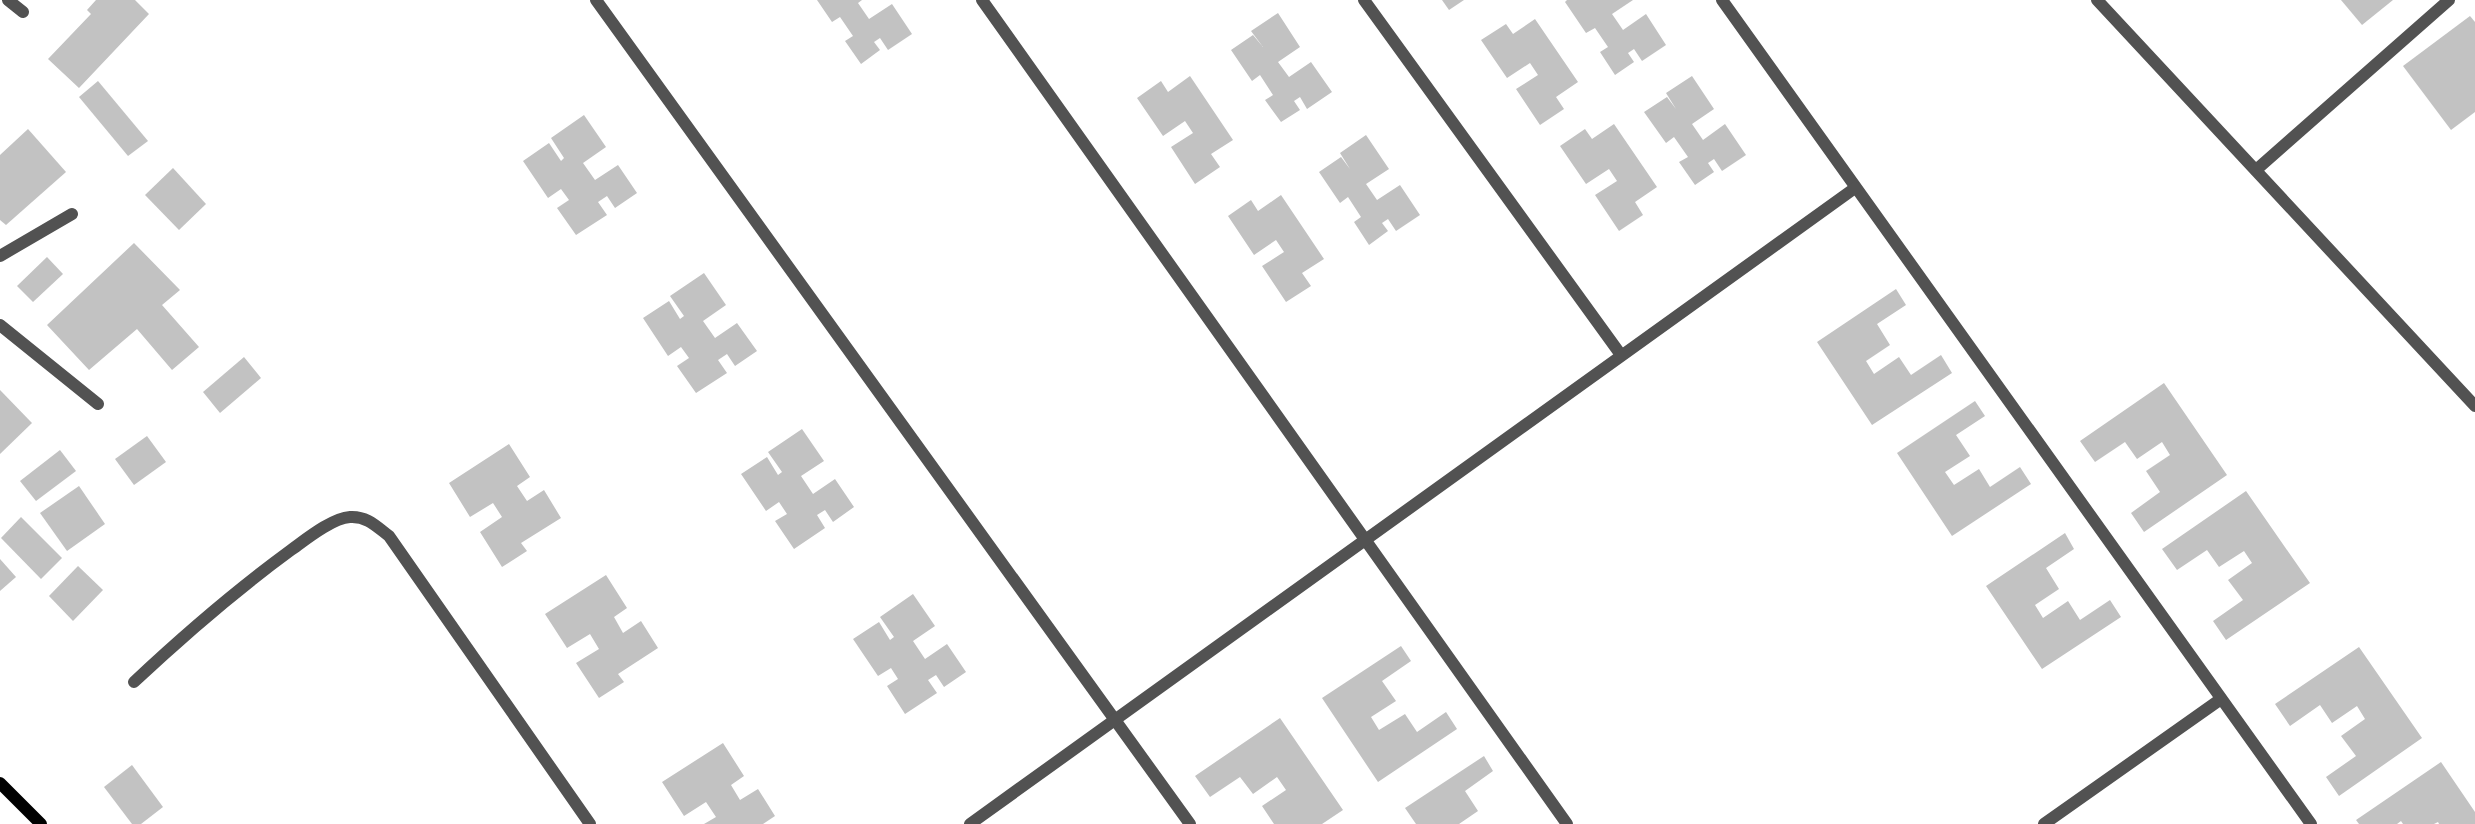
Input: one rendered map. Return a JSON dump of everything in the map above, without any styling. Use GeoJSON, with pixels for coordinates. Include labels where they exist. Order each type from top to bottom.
{"type":"FeatureCollection","features":[{"type":"Feature","properties":{"kind":"main road"},"geometry":{"type":"LineString","coordinates":[[0,783],[41,824]]}},
{"type":"Feature","properties":{"kind":"street"},"geometry":{"type":"LineString","coordinates":[[8,0],[23,12]]}},
{"type":"Feature","properties":{"kind":"street"},"geometry":{"type":"LineString","coordinates":[[596,0],[1190,824]]}},
{"type":"Feature","properties":{"kind":"street"},"geometry":{"type":"LineString","coordinates":[[982,0],[1567,824]]}},
{"type":"Feature","properties":{"kind":"street"},"geometry":{"type":"LineString","coordinates":[[1364,0],[1621,355]]}},
{"type":"Feature","properties":{"kind":"street"},"geometry":{"type":"LineString","coordinates":[[1722,0],[2311,824]]}},
{"type":"Feature","properties":{"kind":"street"},"geometry":{"type":"LineString","coordinates":[[2097,0],[2475,406]]}},
{"type":"Feature","properties":{"kind":"street"},"geometry":{"type":"LineString","coordinates":[[2256,170],[2449,0]]}},
{"type":"Feature","properties":{"kind":"street"},"geometry":{"type":"LineString","coordinates":[[970,824],[1855,188]]}},
{"type":"Feature","properties":{"kind":"street"},"geometry":{"type":"LineString","coordinates":[[0,256],[72,214]]}},
{"type":"Feature","properties":{"kind":"street"},"geometry":{"type":"LineString","coordinates":[[0,325],[98,404]]}},
{"type":"Feature","properties":{"kind":"street"},"geometry":{"type":"LineString","coordinates":[[134,682],[194,626],[239,588],[317,531],[348,516],[366,518],[388,536],[590,824]]}},
{"type":"Feature","properties":{"kind":"street"},"geometry":{"type":"LineString","coordinates":[[2044,824],[2221,698]]}},
{"type":"Feature","properties":{"kind":"building"},"geometry":{"type":"Polygon","coordinates":[[[96,0],[135,0],[149,14],[79,88],[48,59],[91,14],[87,10],[96,0]]]}},
{"type":"Feature","properties":{"kind":"building"},"geometry":{"type":"Polygon","coordinates":[[[817,0],[862,0],[858,3],[869,19],[892,4],[912,34],[888,50],[880,38],[874,42],[880,50],[861,64],[845,41],[853,36],[840,17],[832,22],[817,0]]]}},
{"type":"Feature","properties":{"kind":"building"},"geometry":{"type":"Polygon","coordinates":[[[1442,0],[1464,0],[1449,10],[1442,0]]]}},
{"type":"Feature","properties":{"kind":"building"},"geometry":{"type":"Polygon","coordinates":[[[1567,0],[1633,0],[1612,14],[1623,30],[1646,14],[1666,45],[1642,61],[1634,49],[1628,53],[1634,62],[1615,75],[1600,52],[1608,47],[1595,28],[1586,33],[1565,2],[1567,0]]]}},
{"type":"Feature","properties":{"kind":"building"},"geometry":{"type":"Polygon","coordinates":[[[2341,0],[2393,0],[2362,25],[2341,0]]]}},
{"type":"Feature","properties":{"kind":"building"},"geometry":{"type":"Polygon","coordinates":[[[1278,13],[1300,47],[1278,62],[1289,77],[1311,62],[1332,92],[1307,109],[1300,97],[1294,101],[1300,110],[1281,122],[1265,100],[1273,95],[1260,75],[1252,81],[1231,50],[1253,35],[1263,47],[1251,31],[1278,13]]]}},
{"type":"Feature","properties":{"kind":"building"},"geometry":{"type":"Polygon","coordinates":[[[2470,16],[2475,22],[2475,112],[2451,130],[2403,66],[2470,16]]]}},
{"type":"Feature","properties":{"kind":"building"},"geometry":{"type":"Polygon","coordinates":[[[1535,19],[1578,82],[1556,97],[1564,109],[1540,125],[1516,89],[1538,75],[1530,63],[1507,78],[1481,40],[1506,24],[1513,34],[1535,19]]]}},
{"type":"Feature","properties":{"kind":"building"},"geometry":{"type":"Polygon","coordinates":[[[1190,76],[1233,140],[1211,154],[1220,167],[1195,184],[1171,147],[1193,133],[1185,121],[1163,136],[1137,98],[1161,81],[1168,92],[1190,76]]]}},
{"type":"Feature","properties":{"kind":"building"},"geometry":{"type":"Polygon","coordinates":[[[1692,76],[1714,109],[1692,124],[1703,140],[1725,124],[1746,155],[1722,171],[1714,159],[1708,163],[1714,172],[1695,185],[1679,162],[1688,157],[1674,137],[1666,143],[1644,112],[1667,97],[1676,109],[1666,93],[1692,76]]]}},
{"type":"Feature","properties":{"kind":"building"},"geometry":{"type":"Polygon","coordinates":[[[98,81],[148,141],[128,156],[79,97],[98,81]]]}},
{"type":"Feature","properties":{"kind":"building"},"geometry":{"type":"Polygon","coordinates":[[[584,115],[606,147],[583,163],[595,180],[618,165],[637,193],[615,208],[607,196],[598,202],[607,215],[576,235],[557,208],[569,200],[561,189],[548,198],[523,161],[549,143],[561,161],[564,158],[551,138],[584,115]]]}},
{"type":"Feature","properties":{"kind":"building"},"geometry":{"type":"Polygon","coordinates":[[[1614,124],[1657,187],[1635,202],[1643,215],[1619,231],[1595,195],[1617,181],[1609,169],[1586,184],[1560,146],[1585,129],[1592,139],[1614,124]]]}},
{"type":"Feature","properties":{"kind":"building"},"geometry":{"type":"Polygon","coordinates":[[[28,129],[66,172],[6,225],[0,220],[0,155],[28,129]]]}},
{"type":"Feature","properties":{"kind":"building"},"geometry":{"type":"Polygon","coordinates":[[[1366,135],[1389,169],[1366,184],[1377,200],[1400,185],[1420,215],[1396,231],[1388,219],[1382,223],[1388,231],[1369,245],[1354,222],[1361,217],[1348,197],[1340,203],[1319,172],[1341,157],[1350,169],[1340,153],[1366,135]]]}},
{"type":"Feature","properties":{"kind":"building"},"geometry":{"type":"Polygon","coordinates":[[[173,168],[206,204],[179,230],[145,195],[173,168]]]}},
{"type":"Feature","properties":{"kind":"building"},"geometry":{"type":"Polygon","coordinates":[[[1281,195],[1324,259],[1302,273],[1311,286],[1286,302],[1262,266],[1284,252],[1276,240],[1254,255],[1228,216],[1251,200],[1258,211],[1281,195]]]}},
{"type":"Feature","properties":{"kind":"building"},"geometry":{"type":"Polygon","coordinates":[[[134,243],[180,290],[162,305],[199,347],[172,370],[137,329],[89,370],[47,325],[134,243]]]}},
{"type":"Feature","properties":{"kind":"building"},"geometry":{"type":"Polygon","coordinates":[[[47,257],[63,274],[33,302],[17,286],[47,257]]]}},
{"type":"Feature","properties":{"kind":"building"},"geometry":{"type":"Polygon","coordinates":[[[704,273],[726,305],[703,321],[715,338],[737,323],[757,351],[735,366],[727,354],[718,360],[727,373],[696,393],[677,366],[689,358],[681,347],[668,356],[643,318],[669,301],[680,319],[684,316],[670,296],[704,273]]]}},
{"type":"Feature","properties":{"kind":"building"},"geometry":{"type":"Polygon","coordinates":[[[1896,289],[1906,305],[1877,324],[1890,345],[1866,361],[1874,374],[1899,357],[1911,375],[1941,355],[1952,373],[1872,425],[1817,342],[1896,289]]]}},
{"type":"Feature","properties":{"kind":"building"},"geometry":{"type":"Polygon","coordinates":[[[244,357],[261,378],[220,413],[203,392],[244,357]]]}},
{"type":"Feature","properties":{"kind":"building"},"geometry":{"type":"Polygon","coordinates":[[[2164,383],[2227,475],[2144,532],[2131,513],[2160,492],[2146,471],[2170,455],[2162,442],[2137,459],[2125,442],[2095,462],[2080,441],[2164,383]]]}},
{"type":"Feature","properties":{"kind":"building"},"geometry":{"type":"Polygon","coordinates":[[[0,390],[32,423],[0,454],[0,390]]]}},
{"type":"Feature","properties":{"kind":"building"},"geometry":{"type":"Polygon","coordinates":[[[1975,401],[1985,416],[1956,435],[1970,456],[1945,472],[1954,485],[1979,469],[1990,487],[2020,467],[2031,484],[1952,536],[1897,453],[1975,401]]]}},
{"type":"Feature","properties":{"kind":"building"},"geometry":{"type":"Polygon","coordinates":[[[802,429],[824,461],[801,476],[813,494],[835,479],[854,507],[833,522],[825,510],[817,515],[825,528],[794,549],[775,521],[787,514],[779,502],[766,511],[741,474],[767,457],[778,475],[782,472],[768,452],[802,429]]]}},
{"type":"Feature","properties":{"kind":"building"},"geometry":{"type":"Polygon","coordinates":[[[147,436],[166,462],[134,485],[115,459],[147,436]]]}},
{"type":"Feature","properties":{"kind":"building"},"geometry":{"type":"Polygon","coordinates":[[[509,444],[530,477],[517,486],[527,501],[544,490],[561,518],[521,543],[527,551],[502,567],[480,532],[502,517],[493,503],[470,517],[449,483],[509,444]]]}},
{"type":"Feature","properties":{"kind":"building"},"geometry":{"type":"Polygon","coordinates":[[[60,450],[76,471],[36,501],[20,481],[60,450]]]}},
{"type":"Feature","properties":{"kind":"building"},"geometry":{"type":"Polygon","coordinates":[[[79,486],[105,524],[67,551],[40,513],[79,486]]]}},
{"type":"Feature","properties":{"kind":"building"},"geometry":{"type":"Polygon","coordinates":[[[2246,491],[2310,583],[2226,640],[2213,621],[2243,600],[2228,580],[2252,563],[2244,551],[2219,567],[2207,550],[2177,570],[2162,549],[2246,491]]]}},
{"type":"Feature","properties":{"kind":"building"},"geometry":{"type":"Polygon","coordinates":[[[21,517],[62,558],[41,579],[1,538],[21,517]]]}},
{"type":"Feature","properties":{"kind":"building"},"geometry":{"type":"Polygon","coordinates":[[[2065,533],[2074,549],[2046,568],[2059,589],[2035,605],[2043,618],[2068,601],[2080,620],[2110,600],[2121,617],[2042,669],[1986,586],[2065,533]]]}},
{"type":"Feature","properties":{"kind":"building"},"geometry":{"type":"Polygon","coordinates":[[[0,559],[16,577],[0,591],[0,559]]]}},
{"type":"Feature","properties":{"kind":"building"},"geometry":{"type":"Polygon","coordinates":[[[78,566],[103,590],[73,621],[49,596],[78,566]]]}},
{"type":"Feature","properties":{"kind":"building"},"geometry":{"type":"Polygon","coordinates":[[[606,575],[627,608],[614,617],[623,633],[641,621],[658,648],[618,674],[624,682],[599,698],[576,663],[599,649],[590,634],[567,648],[545,614],[606,575]]]}},
{"type":"Feature","properties":{"kind":"building"},"geometry":{"type":"Polygon","coordinates":[[[913,594],[935,626],[913,641],[925,659],[947,644],[966,672],[944,687],[936,675],[928,680],[937,693],[905,714],[887,686],[898,679],[891,668],[878,676],[853,639],[879,622],[890,640],[894,637],[880,617],[913,594]]]}},
{"type":"Feature","properties":{"kind":"building"},"geometry":{"type":"Polygon","coordinates":[[[1401,646],[1411,661],[1382,681],[1396,701],[1371,717],[1379,730],[1405,714],[1417,732],[1446,712],[1457,729],[1378,782],[1322,698],[1401,646]]]}},
{"type":"Feature","properties":{"kind":"building"},"geometry":{"type":"Polygon","coordinates":[[[2359,647],[2422,738],[2339,796],[2326,777],[2356,756],[2341,736],[2365,719],[2357,706],[2332,723],[2320,705],[2290,726],[2275,704],[2359,647]]]}},
{"type":"Feature","properties":{"kind":"building"},"geometry":{"type":"Polygon","coordinates":[[[1280,718],[1343,810],[1322,824],[1274,824],[1262,806],[1286,790],[1277,777],[1253,794],[1240,777],[1210,797],[1195,776],[1280,718]]]}},
{"type":"Feature","properties":{"kind":"building"},"geometry":{"type":"Polygon","coordinates":[[[723,743],[744,776],[731,785],[740,800],[758,789],[775,816],[763,824],[704,824],[716,817],[706,802],[684,816],[662,782],[723,743]]]}},
{"type":"Feature","properties":{"kind":"building"},"geometry":{"type":"Polygon","coordinates":[[[1484,756],[1493,771],[1465,791],[1478,811],[1459,824],[1416,824],[1405,808],[1484,756]]]}},
{"type":"Feature","properties":{"kind":"building"},"geometry":{"type":"Polygon","coordinates":[[[2441,762],[2475,812],[2475,824],[2439,824],[2438,822],[2434,824],[2403,824],[2401,821],[2397,824],[2359,824],[2356,820],[2441,762]]]}},
{"type":"Feature","properties":{"kind":"building"},"geometry":{"type":"Polygon","coordinates":[[[132,765],[163,807],[141,824],[132,824],[104,787],[132,765]]]}}]}
